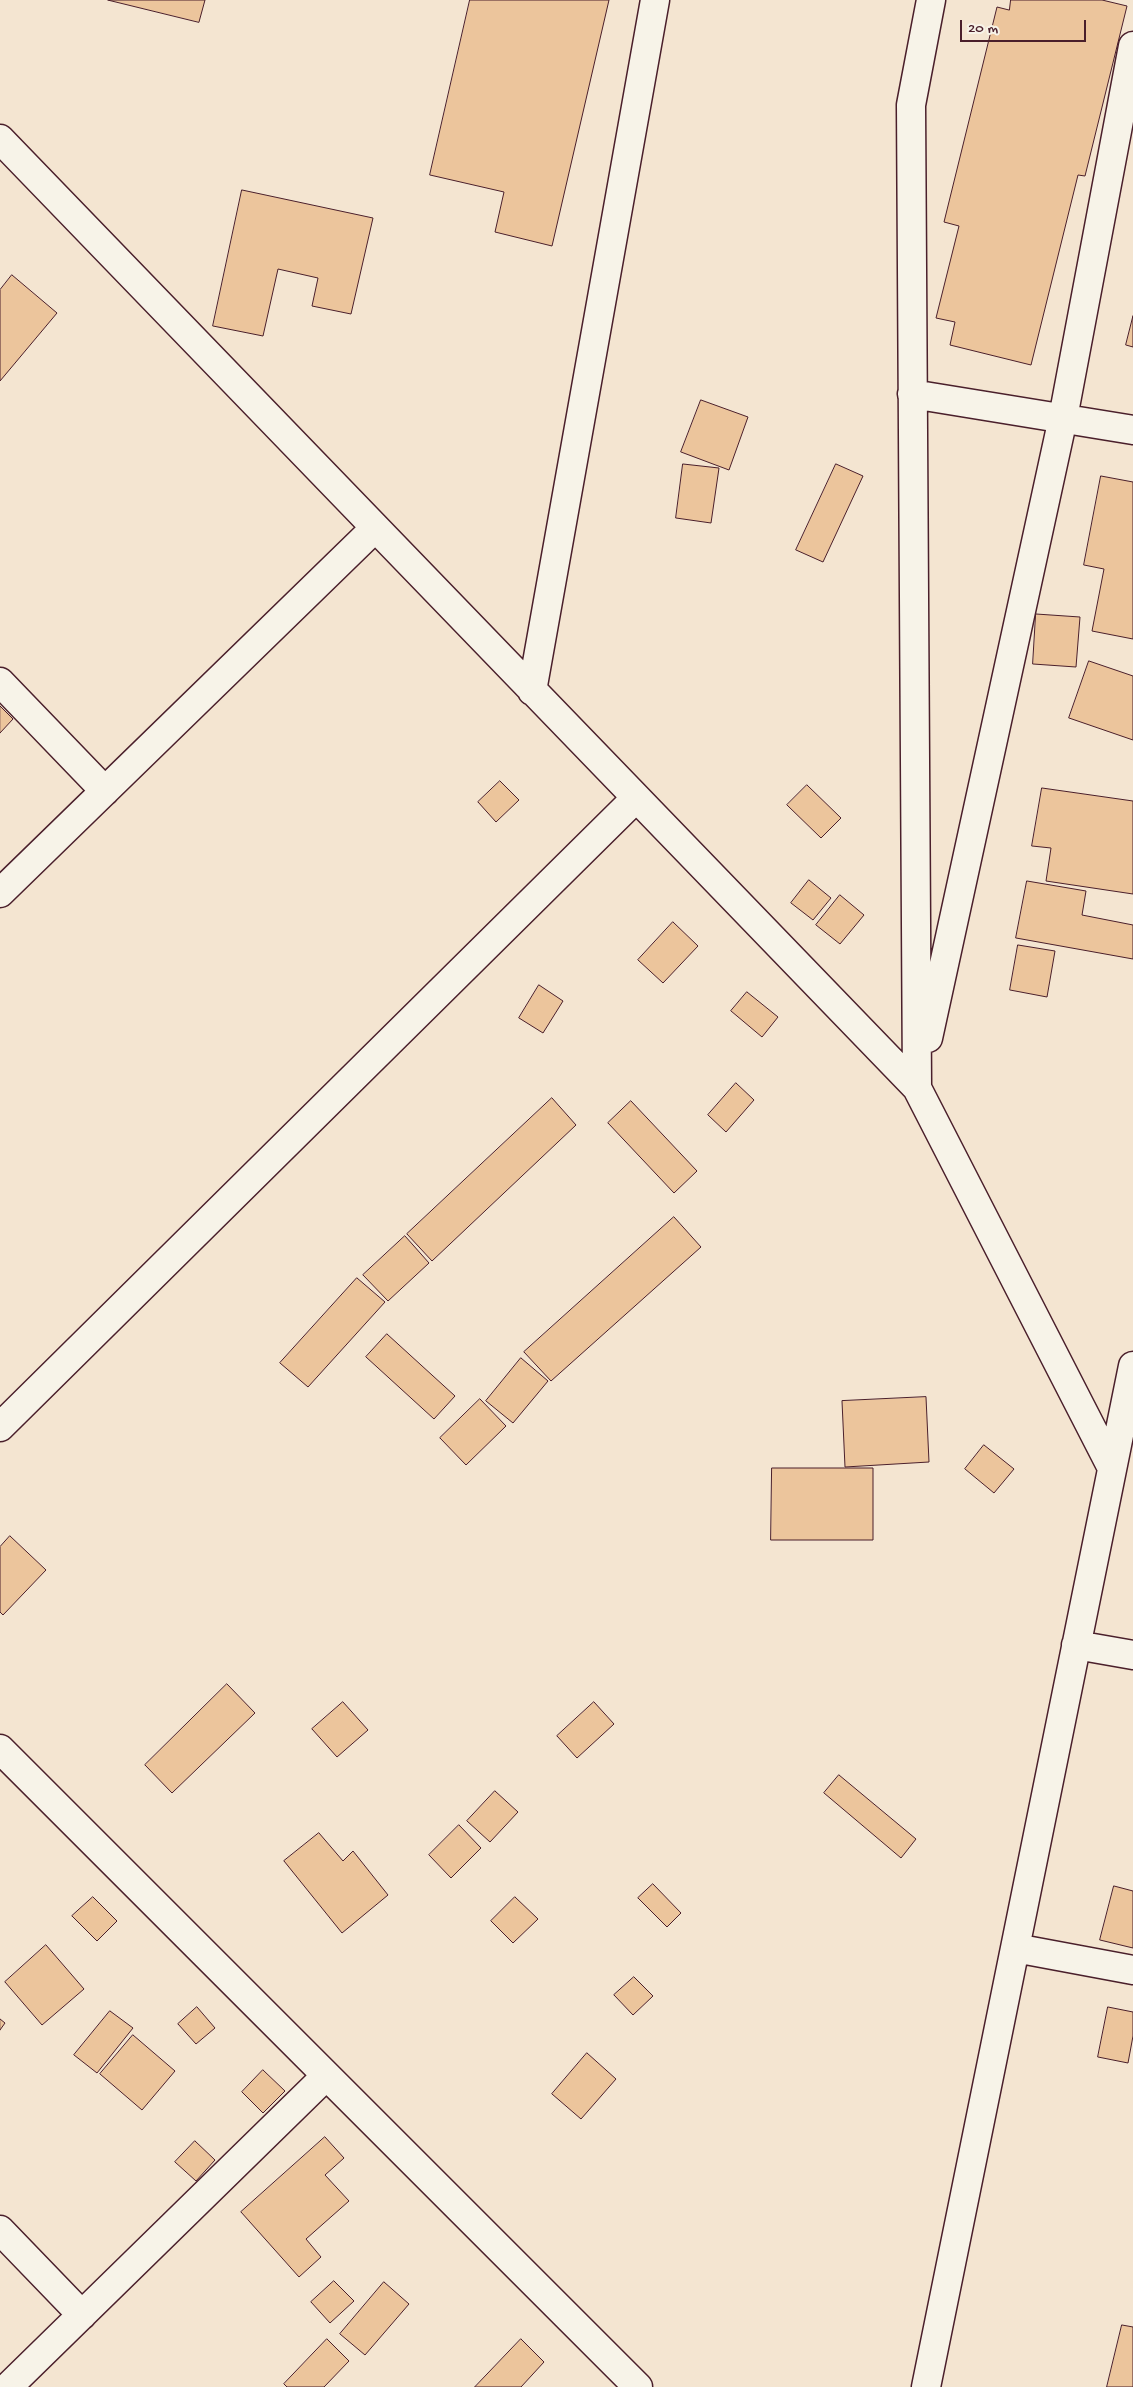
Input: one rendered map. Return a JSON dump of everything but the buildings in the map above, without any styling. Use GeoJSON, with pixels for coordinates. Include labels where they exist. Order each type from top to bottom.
{"type":"FeatureCollection","features":[{"type":"Feature","properties":{"kind":"street"},"geometry":{"type":"LineString","coordinates":[[532,690],[655,0]]}},
{"type":"Feature","properties":{"kind":"street"},"geometry":{"type":"LineString","coordinates":[[917,1088],[911,105],[931,0]]}},
{"type":"Feature","properties":{"kind":"street"},"geometry":{"type":"LineString","coordinates":[[917,1088],[1063,418],[1133,46]]}},
{"type":"Feature","properties":{"kind":"street"},"geometry":{"type":"LineString","coordinates":[[0,139],[917,1088],[1112,1468]]}},
{"type":"Feature","properties":{"kind":"street"},"geometry":{"type":"LineString","coordinates":[[912,394],[1133,430]]}},
{"type":"Feature","properties":{"kind":"street"},"geometry":{"type":"LineString","coordinates":[[0,893],[375,528]]}},
{"type":"Feature","properties":{"kind":"street"},"geometry":{"type":"LineString","coordinates":[[0,682],[105,791]]}},
{"type":"Feature","properties":{"kind":"street"},"geometry":{"type":"LineString","coordinates":[[0,1427],[636,799]]}},
{"type":"Feature","properties":{"kind":"street"},"geometry":{"type":"LineString","coordinates":[[926,2387],[1133,1366]]}},
{"type":"Feature","properties":{"kind":"street"},"geometry":{"type":"LineString","coordinates":[[1076,1644],[1133,1655]]}},
{"type":"Feature","properties":{"kind":"street"},"geometry":{"type":"LineString","coordinates":[[0,1749],[638,2387]]}},
{"type":"Feature","properties":{"kind":"street"},"geometry":{"type":"LineString","coordinates":[[1015,1948],[1133,1970]]}},
{"type":"Feature","properties":{"kind":"street"},"geometry":{"type":"LineString","coordinates":[[8,2387],[326,2076]]}},
{"type":"Feature","properties":{"kind":"street"},"geometry":{"type":"LineString","coordinates":[[0,2230],[82,2315]]}}]}
